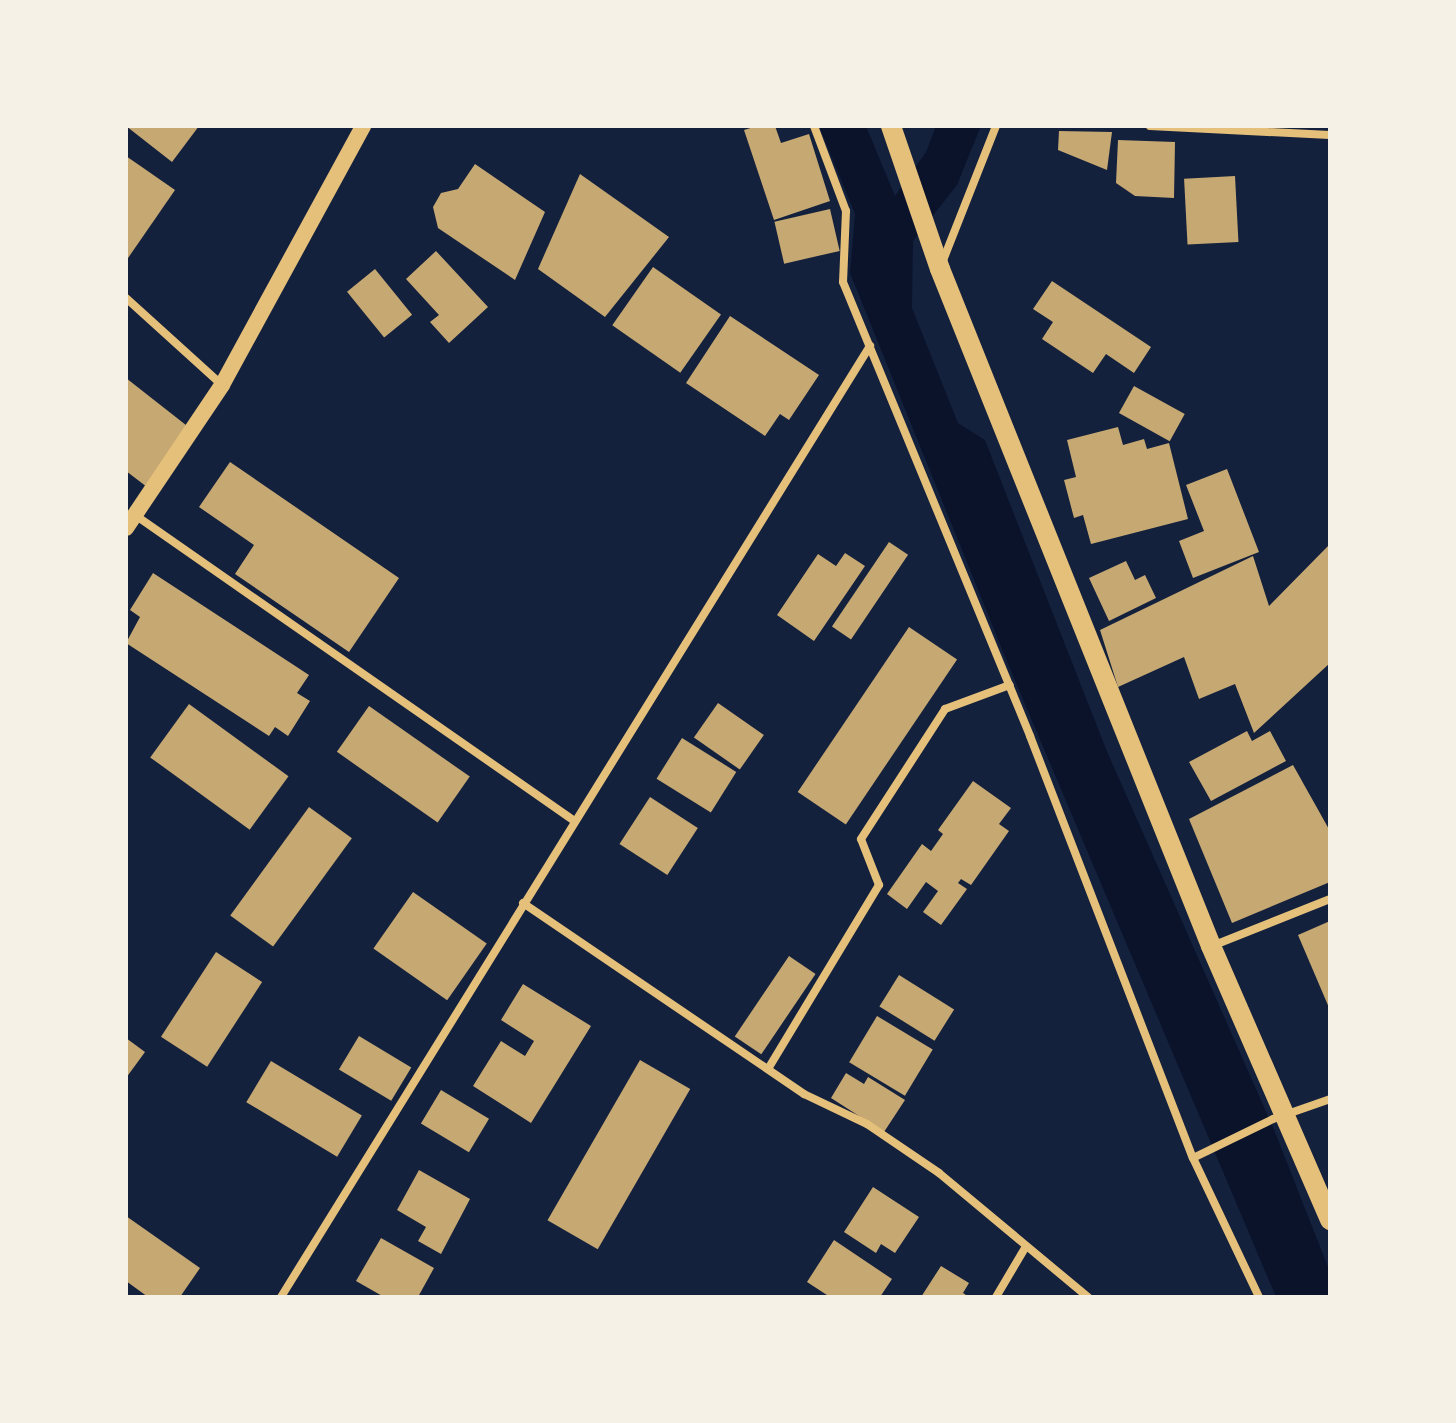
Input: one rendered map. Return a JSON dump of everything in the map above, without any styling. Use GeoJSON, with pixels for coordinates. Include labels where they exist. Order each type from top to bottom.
{"type":"FeatureCollection","features":[{"type":"Feature","properties":{"kind":"main road"},"geometry":{"type":"LineString","coordinates":[[130,521],[222,385],[363,126]]}},
{"type":"Feature","properties":{"kind":"main road"},"geometry":{"type":"LineString","coordinates":[[891,126],[940,269],[1278,1116],[1330,1220]]}},
{"type":"Feature","properties":{"kind":"street"},"geometry":{"type":"LineString","coordinates":[[814,126],[846,211],[843,282],[1010,685],[1196,1156],[1259,1297]]}},
{"type":"Feature","properties":{"kind":"street"},"geometry":{"type":"LineString","coordinates":[[940,269],[996,126]]}},
{"type":"Feature","properties":{"kind":"street"},"geometry":{"type":"LineString","coordinates":[[1150,126],[1330,135]]}},
{"type":"Feature","properties":{"kind":"street"},"geometry":{"type":"LineString","coordinates":[[126,298],[222,385]]}},
{"type":"Feature","properties":{"kind":"street"},"geometry":{"type":"LineString","coordinates":[[281,1297],[573,820],[870,346]]}},
{"type":"Feature","properties":{"kind":"street"},"geometry":{"type":"LineString","coordinates":[[130,521],[573,820]]}},
{"type":"Feature","properties":{"kind":"street"},"geometry":{"type":"LineString","coordinates":[[768,1069],[879,885],[861,839],[945,709],[1010,685]]}},
{"type":"Feature","properties":{"kind":"street"},"geometry":{"type":"LineString","coordinates":[[1211,946],[1330,899]]}},
{"type":"Feature","properties":{"kind":"street"},"geometry":{"type":"LineString","coordinates":[[523,903],[804,1094],[867,1124],[939,1173],[1025,1248],[1088,1297]]}},
{"type":"Feature","properties":{"kind":"street"},"geometry":{"type":"LineString","coordinates":[[1196,1156],[1278,1116],[1330,1099]]}},
{"type":"Feature","properties":{"kind":"street"},"geometry":{"type":"LineString","coordinates":[[996,1297],[1025,1248]]}},
{"type":"Feature","properties":{"kind":"water"},"geometry":{"type":"Polygon","coordinates":[[[819,126],[866,126],[895,196],[926,152],[936,126],[981,126],[957,185],[913,241],[912,308],[958,423],[985,440],[1106,749],[1275,1132],[1330,1272],[1330,1297],[1276,1297],[1008,664],[850,273],[855,214],[819,126]]]}},
{"type":"Feature","properties":{"kind":"building"},"geometry":{"type":"Polygon","coordinates":[[[126,126],[199,126],[172,162],[126,126]]]}},
{"type":"Feature","properties":{"kind":"building"},"geometry":{"type":"Polygon","coordinates":[[[775,126],[781,143],[809,134],[830,201],[774,220],[744,130],[775,126]]]}},
{"type":"Feature","properties":{"kind":"building"},"geometry":{"type":"Polygon","coordinates":[[[1059,131],[1112,132],[1107,170],[1058,150],[1059,131]]]}},
{"type":"Feature","properties":{"kind":"building"},"geometry":{"type":"Polygon","coordinates":[[[1118,140],[1175,142],[1174,198],[1135,196],[1116,183],[1118,140]]]}},
{"type":"Feature","properties":{"kind":"building"},"geometry":{"type":"Polygon","coordinates":[[[126,156],[175,190],[126,261],[126,156]]]}},
{"type":"Feature","properties":{"kind":"building"},"geometry":{"type":"Polygon","coordinates":[[[475,164],[545,212],[515,280],[438,228],[433,207],[441,193],[458,189],[475,164]]]}},
{"type":"Feature","properties":{"kind":"building"},"geometry":{"type":"Polygon","coordinates":[[[580,174],[669,237],[605,317],[538,269],[580,174]]]}},
{"type":"Feature","properties":{"kind":"building"},"geometry":{"type":"Polygon","coordinates":[[[1235,176],[1238,242],[1188,245],[1184,179],[1235,176]]]}},
{"type":"Feature","properties":{"kind":"building"},"geometry":{"type":"Polygon","coordinates":[[[830,209],[840,251],[784,264],[774,222],[830,209]]]}},
{"type":"Feature","properties":{"kind":"building"},"geometry":{"type":"Polygon","coordinates":[[[436,251],[488,307],[449,343],[430,322],[439,315],[406,279],[436,251]]]}},
{"type":"Feature","properties":{"kind":"building"},"geometry":{"type":"Polygon","coordinates":[[[653,267],[721,315],[680,373],[612,325],[653,267]]]}},
{"type":"Feature","properties":{"kind":"building"},"geometry":{"type":"Polygon","coordinates":[[[375,269],[412,315],[384,338],[347,292],[375,269]]]}},
{"type":"Feature","properties":{"kind":"building"},"geometry":{"type":"Polygon","coordinates":[[[1052,281],[1151,347],[1134,373],[1106,354],[1093,373],[1042,339],[1053,322],[1033,309],[1052,281]]]}},
{"type":"Feature","properties":{"kind":"building"},"geometry":{"type":"Polygon","coordinates":[[[730,316],[819,375],[789,420],[780,414],[765,436],[686,383],[730,316]]]}},
{"type":"Feature","properties":{"kind":"building"},"geometry":{"type":"Polygon","coordinates":[[[126,378],[191,429],[147,487],[126,471],[126,378]]]}},
{"type":"Feature","properties":{"kind":"building"},"geometry":{"type":"Polygon","coordinates":[[[1134,386],[1185,414],[1170,441],[1119,413],[1134,386]]]}},
{"type":"Feature","properties":{"kind":"building"},"geometry":{"type":"Polygon","coordinates":[[[1118,427],[1123,445],[1144,439],[1147,449],[1169,443],[1188,519],[1091,544],[1083,515],[1074,518],[1064,480],[1076,477],[1067,440],[1118,427]]]}},
{"type":"Feature","properties":{"kind":"building"},"geometry":{"type":"Polygon","coordinates":[[[230,462],[399,578],[349,652],[235,574],[254,545],[199,507],[230,462]]]}},
{"type":"Feature","properties":{"kind":"building"},"geometry":{"type":"Polygon","coordinates":[[[1227,469],[1259,552],[1193,578],[1179,541],[1204,531],[1186,485],[1227,469]]]}},
{"type":"Feature","properties":{"kind":"building"},"geometry":{"type":"Polygon","coordinates":[[[889,542],[908,555],[851,639],[832,627],[889,542]]]}},
{"type":"Feature","properties":{"kind":"building"},"geometry":{"type":"Polygon","coordinates":[[[1330,544],[1330,663],[1254,733],[1235,684],[1199,699],[1184,657],[1118,687],[1100,630],[1253,556],[1269,606],[1330,544]]]}},
{"type":"Feature","properties":{"kind":"building"},"geometry":{"type":"Polygon","coordinates":[[[845,553],[865,566],[814,641],[777,615],[818,554],[836,566],[845,553]]]}},
{"type":"Feature","properties":{"kind":"building"},"geometry":{"type":"Polygon","coordinates":[[[1126,561],[1135,580],[1145,575],[1156,598],[1109,621],[1089,578],[1126,561]]]}},
{"type":"Feature","properties":{"kind":"building"},"geometry":{"type":"Polygon","coordinates":[[[153,573],[309,675],[297,693],[310,701],[288,736],[275,727],[269,736],[126,643],[140,617],[130,610],[153,573]]]}},
{"type":"Feature","properties":{"kind":"building"},"geometry":{"type":"Polygon","coordinates":[[[909,627],[957,659],[846,824],[798,792],[909,627]]]}},
{"type":"Feature","properties":{"kind":"building"},"geometry":{"type":"Polygon","coordinates":[[[718,703],[764,735],[740,770],[694,737],[718,703]]]}},
{"type":"Feature","properties":{"kind":"building"},"geometry":{"type":"Polygon","coordinates":[[[189,704],[289,776],[250,830],[150,757],[189,704]]]}},
{"type":"Feature","properties":{"kind":"building"},"geometry":{"type":"Polygon","coordinates":[[[369,706],[470,777],[438,822],[337,752],[369,706]]]}},
{"type":"Feature","properties":{"kind":"building"},"geometry":{"type":"Polygon","coordinates":[[[1247,731],[1252,741],[1270,731],[1286,761],[1211,801],[1189,762],[1247,731]]]}},
{"type":"Feature","properties":{"kind":"building"},"geometry":{"type":"Polygon","coordinates":[[[682,738],[736,772],[711,813],[657,779],[682,738]]]}},
{"type":"Feature","properties":{"kind":"building"},"geometry":{"type":"Polygon","coordinates":[[[1293,765],[1330,831],[1330,882],[1232,923],[1189,819],[1293,765]]]}},
{"type":"Feature","properties":{"kind":"building"},"geometry":{"type":"Polygon","coordinates":[[[973,781],[1011,808],[999,824],[1009,831],[971,885],[961,879],[958,883],[967,889],[941,925],[923,912],[938,891],[926,882],[907,909],[887,894],[922,844],[931,851],[943,834],[938,830],[973,781]]]}},
{"type":"Feature","properties":{"kind":"building"},"geometry":{"type":"Polygon","coordinates":[[[650,797],[698,828],[667,875],[620,844],[650,797]]]}},
{"type":"Feature","properties":{"kind":"building"},"geometry":{"type":"Polygon","coordinates":[[[309,807],[352,838],[273,947],[230,915],[309,807]]]}},
{"type":"Feature","properties":{"kind":"building"},"geometry":{"type":"Polygon","coordinates":[[[413,892],[487,944],[447,1000],[373,949],[413,892]]]}},
{"type":"Feature","properties":{"kind":"building"},"geometry":{"type":"Polygon","coordinates":[[[1330,921],[1330,1010],[1298,935],[1330,921]]]}},
{"type":"Feature","properties":{"kind":"building"},"geometry":{"type":"Polygon","coordinates":[[[216,952],[262,982],[207,1067],[161,1037],[216,952]]]}},
{"type":"Feature","properties":{"kind":"building"},"geometry":{"type":"Polygon","coordinates":[[[789,956],[816,974],[761,1054],[735,1036],[789,956]]]}},
{"type":"Feature","properties":{"kind":"building"},"geometry":{"type":"Polygon","coordinates":[[[899,975],[954,1009],[935,1041],[879,1006],[899,975]]]}},
{"type":"Feature","properties":{"kind":"building"},"geometry":{"type":"Polygon","coordinates":[[[523,984],[591,1026],[531,1123],[473,1086],[501,1041],[525,1056],[534,1041],[501,1020],[523,984]]]}},
{"type":"Feature","properties":{"kind":"building"},"geometry":{"type":"Polygon","coordinates":[[[877,1016],[933,1049],[905,1096],[849,1062],[877,1016]]]}},
{"type":"Feature","properties":{"kind":"building"},"geometry":{"type":"Polygon","coordinates":[[[359,1036],[411,1067],[391,1101],[339,1069],[359,1036]]]}},
{"type":"Feature","properties":{"kind":"building"},"geometry":{"type":"Polygon","coordinates":[[[126,1038],[145,1052],[126,1078],[126,1038]]]}},
{"type":"Feature","properties":{"kind":"building"},"geometry":{"type":"Polygon","coordinates":[[[640,1060],[690,1089],[598,1249],[548,1220],[640,1060]]]}},
{"type":"Feature","properties":{"kind":"building"},"geometry":{"type":"Polygon","coordinates":[[[271,1061],[362,1116],[337,1157],[246,1102],[271,1061]]]}},
{"type":"Feature","properties":{"kind":"building"},"geometry":{"type":"Polygon","coordinates":[[[846,1073],[864,1084],[868,1077],[905,1100],[884,1132],[831,1098],[846,1073]]]}},
{"type":"Feature","properties":{"kind":"building"},"geometry":{"type":"Polygon","coordinates":[[[441,1090],[489,1119],[469,1152],[421,1123],[441,1090]]]}},
{"type":"Feature","properties":{"kind":"building"},"geometry":{"type":"Polygon","coordinates":[[[419,1170],[470,1199],[441,1254],[418,1241],[426,1227],[397,1210],[419,1170]]]}},
{"type":"Feature","properties":{"kind":"building"},"geometry":{"type":"Polygon","coordinates":[[[873,1187],[919,1217],[895,1253],[881,1244],[876,1253],[844,1232],[873,1187]]]}},
{"type":"Feature","properties":{"kind":"building"},"geometry":{"type":"Polygon","coordinates":[[[126,1216],[200,1268],[180,1297],[148,1297],[126,1281],[126,1216]]]}},
{"type":"Feature","properties":{"kind":"building"},"geometry":{"type":"Polygon","coordinates":[[[381,1238],[434,1268],[418,1297],[384,1297],[356,1281],[381,1238]]]}},
{"type":"Feature","properties":{"kind":"building"},"geometry":{"type":"Polygon","coordinates":[[[834,1240],[892,1279],[880,1297],[830,1297],[807,1282],[834,1240]]]}},
{"type":"Feature","properties":{"kind":"building"},"geometry":{"type":"Polygon","coordinates":[[[941,1266],[969,1283],[963,1293],[969,1297],[921,1297],[941,1266]]]}}]}
